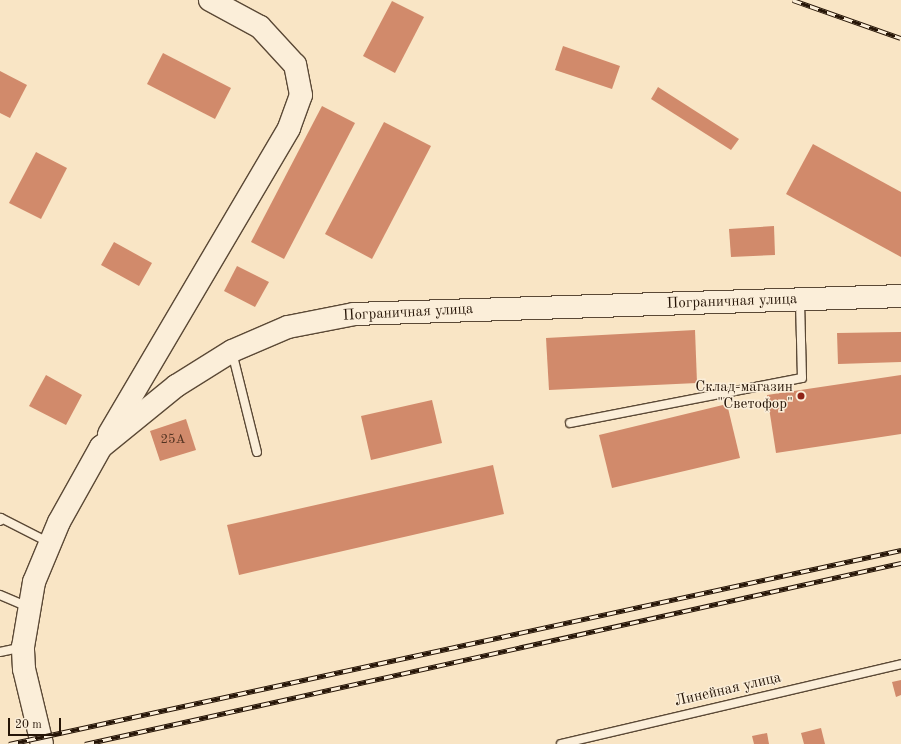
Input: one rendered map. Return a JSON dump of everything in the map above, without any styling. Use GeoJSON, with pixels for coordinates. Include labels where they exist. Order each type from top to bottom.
{"type":"FeatureCollection","features":[{"type":"Feature","properties":{"kind":"street"},"geometry":{"type":"LineString","coordinates":[[101,447],[289,128],[301,95],[296,65],[260,27],[210,0]]}},
{"type":"Feature","properties":{"kind":"street","name":"Пограничная улица"},"geometry":{"type":"LineString","coordinates":[[42,744],[24,669],[23,648],[28,607],[34,582],[59,522],[101,447],[176,386],[232,351],[288,327],[354,314],[901,296]]}},
{"type":"Feature","properties":{"kind":"lane"},"geometry":{"type":"LineString","coordinates":[[570,422],[802,378],[800,300]]}},
{"type":"Feature","properties":{"kind":"lane"},"geometry":{"type":"LineString","coordinates":[[232,351],[257,452]]}},
{"type":"Feature","properties":{"kind":"lane"},"geometry":{"type":"LineString","coordinates":[[0,521],[1,518],[50,544]]}},
{"type":"Feature","properties":{"kind":"lane"},"geometry":{"type":"LineString","coordinates":[[0,595],[28,607]]}},
{"type":"Feature","properties":{"kind":"lane"},"geometry":{"type":"LineString","coordinates":[[0,652],[23,648]]}},
{"type":"Feature","properties":{"kind":"lane","name":"Линейная улица"},"geometry":{"type":"LineString","coordinates":[[562,744],[901,664]]}},
{"type":"Feature","properties":{"kind":"building"},"geometry":{"type":"Polygon","coordinates":[[[392,1],[424,17],[395,73],[363,56],[392,1]]]}},
{"type":"Feature","properties":{"kind":"building"},"geometry":{"type":"Polygon","coordinates":[[[563,46],[620,66],[612,89],[555,70],[563,46]]]}},
{"type":"Feature","properties":{"kind":"building"},"geometry":{"type":"Polygon","coordinates":[[[163,53],[231,88],[215,119],[147,84],[163,53]]]}},
{"type":"Feature","properties":{"kind":"building"},"geometry":{"type":"Polygon","coordinates":[[[0,71],[27,85],[10,118],[0,113],[0,71]]]}},
{"type":"Feature","properties":{"kind":"building"},"geometry":{"type":"Polygon","coordinates":[[[658,87],[739,139],[731,150],[651,99],[658,87]]]}},
{"type":"Feature","properties":{"kind":"building"},"geometry":{"type":"Polygon","coordinates":[[[322,106],[355,123],[284,259],[251,242],[322,106]]]}},
{"type":"Feature","properties":{"kind":"building"},"geometry":{"type":"Polygon","coordinates":[[[384,122],[431,146],[372,259],[325,234],[384,122]]]}},
{"type":"Feature","properties":{"kind":"building"},"geometry":{"type":"Polygon","coordinates":[[[813,144],[901,192],[901,257],[786,194],[813,144]]]}},
{"type":"Feature","properties":{"kind":"building"},"geometry":{"type":"Polygon","coordinates":[[[36,152],[67,168],[41,219],[9,203],[36,152]]]}},
{"type":"Feature","properties":{"kind":"building"},"geometry":{"type":"Polygon","coordinates":[[[774,226],[775,255],[731,257],[729,229],[774,226]]]}},
{"type":"Feature","properties":{"kind":"building"},"geometry":{"type":"Polygon","coordinates":[[[114,242],[152,263],[139,286],[101,265],[114,242]]]}},
{"type":"Feature","properties":{"kind":"building"},"geometry":{"type":"Polygon","coordinates":[[[237,266],[269,282],[255,307],[224,291],[237,266]]]}},
{"type":"Feature","properties":{"kind":"building"},"geometry":{"type":"Polygon","coordinates":[[[695,330],[697,383],[549,390],[546,338],[695,330]]]}},
{"type":"Feature","properties":{"kind":"building"},"geometry":{"type":"Polygon","coordinates":[[[901,332],[901,362],[838,364],[837,333],[901,332]]]}},
{"type":"Feature","properties":{"kind":"building"},"geometry":{"type":"Polygon","coordinates":[[[46,375],[82,395],[66,425],[29,406],[46,375]]]}},
{"type":"Feature","properties":{"kind":"building"},"geometry":{"type":"Polygon","coordinates":[[[901,375],[901,434],[776,453],[767,395],[901,375]]]}},
{"type":"Feature","properties":{"kind":"building"},"geometry":{"type":"Polygon","coordinates":[[[432,400],[442,443],[371,460],[361,416],[432,400]]]}},
{"type":"Feature","properties":{"kind":"building"},"geometry":{"type":"Polygon","coordinates":[[[727,404],[740,458],[612,488],[599,435],[727,404]]]}},
{"type":"Feature","properties":{"kind":"building"},"geometry":{"type":"Polygon","coordinates":[[[186,419],[196,450],[160,461],[150,431],[186,419]]]}},
{"type":"Feature","properties":{"kind":"building"},"geometry":{"type":"Polygon","coordinates":[[[493,465],[504,514],[239,575],[227,525],[493,465]]]}},
{"type":"Feature","properties":{"kind":"building"},"geometry":{"type":"Polygon","coordinates":[[[901,680],[901,695],[896,697],[892,682],[901,680]]]}},
{"type":"Feature","properties":{"kind":"building"},"geometry":{"type":"Polygon","coordinates":[[[821,728],[825,744],[804,744],[801,733],[821,728]]]}},
{"type":"Feature","properties":{"kind":"building"},"geometry":{"type":"Polygon","coordinates":[[[767,733],[769,744],[754,744],[752,736],[767,733]]]}},
{"type":"Feature","properties":{"kind":"railway"},"geometry":{"type":"LineString","coordinates":[[793,0],[901,38]]}},
{"type":"Feature","properties":{"kind":"railway"},"geometry":{"type":"LineString","coordinates":[[9,744],[901,550]]}},
{"type":"Feature","properties":{"kind":"railway"},"geometry":{"type":"LineString","coordinates":[[85,744],[901,563]]}},
{"type":"Feature","properties":{"kind":"place","name":"Склад-магазин \"Светофор\""},"geometry":{"type":"Point","coordinates":[801,396]}}]}
